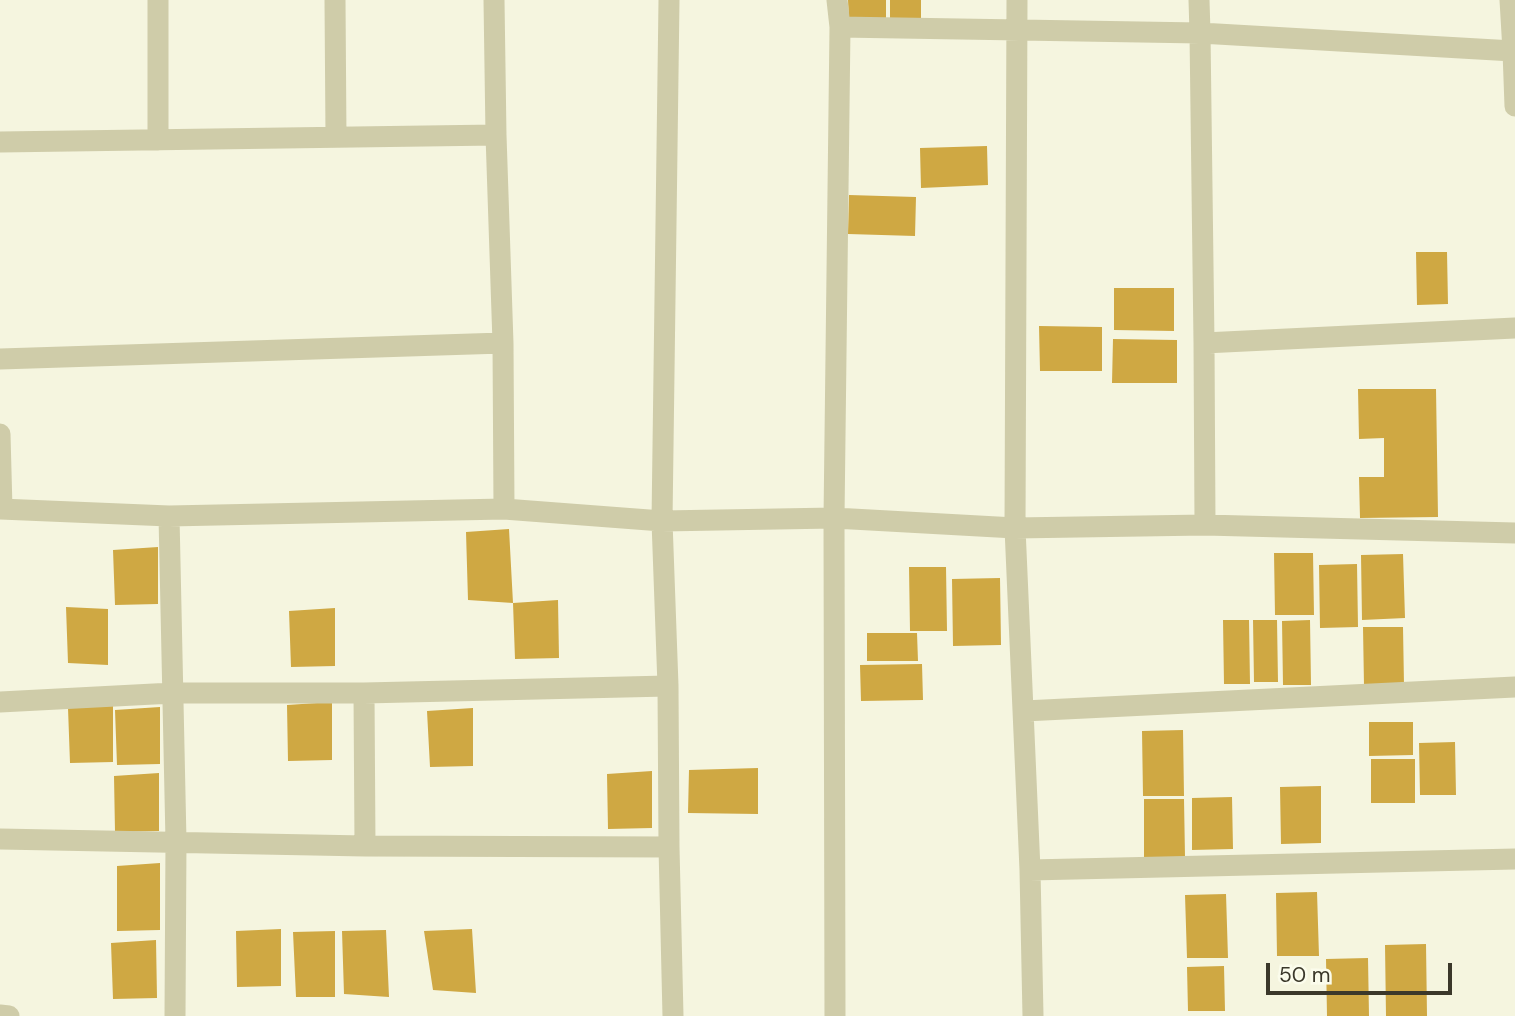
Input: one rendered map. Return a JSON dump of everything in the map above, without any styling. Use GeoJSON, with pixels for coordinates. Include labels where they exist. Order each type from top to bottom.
{"type":"FeatureCollection","features":[{"type":"Feature","properties":{"kind":"street"},"geometry":{"type":"LineString","coordinates":[[158,0],[158,140]]}},
{"type":"Feature","properties":{"kind":"street"},"geometry":{"type":"LineString","coordinates":[[335,0],[336,137]]}},
{"type":"Feature","properties":{"kind":"street"},"geometry":{"type":"LineString","coordinates":[[494,0],[503,343],[504,509]]}},
{"type":"Feature","properties":{"kind":"street"},"geometry":{"type":"LineString","coordinates":[[669,0],[662,521],[668,686],[673,1016]]}},
{"type":"Feature","properties":{"kind":"street"},"geometry":{"type":"LineString","coordinates":[[835,1016],[834,518],[840,27],[837,0]]}},
{"type":"Feature","properties":{"kind":"street"},"geometry":{"type":"LineString","coordinates":[[1017,0],[1016,528],[1033,1016]]}},
{"type":"Feature","properties":{"kind":"street"},"geometry":{"type":"LineString","coordinates":[[1199,0],[1205,525]]}},
{"type":"Feature","properties":{"kind":"street"},"geometry":{"type":"LineString","coordinates":[[1510,0],[1515,106]]}},
{"type":"Feature","properties":{"kind":"street"},"geometry":{"type":"LineString","coordinates":[[840,27],[1200,33],[1513,51]]}},
{"type":"Feature","properties":{"kind":"street"},"geometry":{"type":"LineString","coordinates":[[0,142],[496,135]]}},
{"type":"Feature","properties":{"kind":"street"},"geometry":{"type":"LineString","coordinates":[[1204,343],[1515,328]]}},
{"type":"Feature","properties":{"kind":"street"},"geometry":{"type":"LineString","coordinates":[[0,359],[503,343]]}},
{"type":"Feature","properties":{"kind":"street"},"geometry":{"type":"LineString","coordinates":[[0,434],[1,509],[169,516],[504,509],[662,521],[834,518],[1016,528],[1205,525],[1515,533]]}},
{"type":"Feature","properties":{"kind":"street"},"geometry":{"type":"LineString","coordinates":[[169,516],[176,841],[175,1016]]}},
{"type":"Feature","properties":{"kind":"street"},"geometry":{"type":"LineString","coordinates":[[0,702],[173,693],[668,686]]}},
{"type":"Feature","properties":{"kind":"street"},"geometry":{"type":"LineString","coordinates":[[1024,711],[1515,687]]}},
{"type":"Feature","properties":{"kind":"street"},"geometry":{"type":"LineString","coordinates":[[364,692],[365,846]]}},
{"type":"Feature","properties":{"kind":"street"},"geometry":{"type":"LineString","coordinates":[[0,839],[365,846],[669,847]]}},
{"type":"Feature","properties":{"kind":"street"},"geometry":{"type":"LineString","coordinates":[[1030,870],[1515,859]]}},
{"type":"Feature","properties":{"kind":"street"},"geometry":{"type":"LineString","coordinates":[[0,1015],[9,1016]]}},
{"type":"Feature","properties":{"kind":"building"},"geometry":{"type":"Polygon","coordinates":[[[848,0],[886,0],[886,19],[849,20],[848,0]]]}},
{"type":"Feature","properties":{"kind":"building"},"geometry":{"type":"Polygon","coordinates":[[[890,0],[921,0],[921,18],[890,19],[890,0]]]}},
{"type":"Feature","properties":{"kind":"building"},"geometry":{"type":"Polygon","coordinates":[[[987,146],[988,185],[921,188],[920,148],[987,146]]]}},
{"type":"Feature","properties":{"kind":"building"},"geometry":{"type":"Polygon","coordinates":[[[849,195],[916,197],[915,236],[848,234],[849,195]]]}},
{"type":"Feature","properties":{"kind":"building"},"geometry":{"type":"Polygon","coordinates":[[[1416,252],[1447,252],[1448,304],[1417,305],[1416,252]]]}},
{"type":"Feature","properties":{"kind":"building"},"geometry":{"type":"Polygon","coordinates":[[[1114,288],[1174,288],[1174,331],[1114,330],[1114,288]]]}},
{"type":"Feature","properties":{"kind":"building"},"geometry":{"type":"Polygon","coordinates":[[[1039,326],[1102,327],[1102,371],[1040,371],[1039,326]]]}},
{"type":"Feature","properties":{"kind":"building"},"geometry":{"type":"Polygon","coordinates":[[[1113,339],[1177,340],[1177,383],[1112,383],[1113,339]]]}},
{"type":"Feature","properties":{"kind":"building"},"geometry":{"type":"Polygon","coordinates":[[[1358,389],[1436,389],[1438,517],[1360,518],[1359,477],[1384,477],[1384,438],[1359,439],[1358,389]]]}},
{"type":"Feature","properties":{"kind":"building"},"geometry":{"type":"Polygon","coordinates":[[[509,529],[513,603],[468,600],[466,532],[509,529]]]}},
{"type":"Feature","properties":{"kind":"building"},"geometry":{"type":"Polygon","coordinates":[[[158,547],[158,604],[115,605],[113,550],[158,547]]]}},
{"type":"Feature","properties":{"kind":"building"},"geometry":{"type":"Polygon","coordinates":[[[1274,553],[1313,553],[1314,615],[1275,615],[1274,553]]]}},
{"type":"Feature","properties":{"kind":"building"},"geometry":{"type":"Polygon","coordinates":[[[1403,554],[1405,618],[1362,620],[1361,555],[1403,554]]]}},
{"type":"Feature","properties":{"kind":"building"},"geometry":{"type":"Polygon","coordinates":[[[1357,564],[1358,627],[1320,628],[1319,565],[1357,564]]]}},
{"type":"Feature","properties":{"kind":"building"},"geometry":{"type":"Polygon","coordinates":[[[909,567],[946,567],[947,631],[910,631],[909,567]]]}},
{"type":"Feature","properties":{"kind":"building"},"geometry":{"type":"Polygon","coordinates":[[[1000,578],[1001,645],[953,646],[952,579],[1000,578]]]}},
{"type":"Feature","properties":{"kind":"building"},"geometry":{"type":"Polygon","coordinates":[[[558,600],[559,658],[515,659],[513,603],[558,600]]]}},
{"type":"Feature","properties":{"kind":"building"},"geometry":{"type":"Polygon","coordinates":[[[66,607],[108,609],[108,665],[68,663],[66,607]]]}},
{"type":"Feature","properties":{"kind":"building"},"geometry":{"type":"Polygon","coordinates":[[[335,608],[335,666],[291,667],[289,611],[335,608]]]}},
{"type":"Feature","properties":{"kind":"building"},"geometry":{"type":"Polygon","coordinates":[[[1223,620],[1249,620],[1250,684],[1224,684],[1223,620]]]}},
{"type":"Feature","properties":{"kind":"building"},"geometry":{"type":"Polygon","coordinates":[[[1253,620],[1277,620],[1278,682],[1254,682],[1253,620]]]}},
{"type":"Feature","properties":{"kind":"building"},"geometry":{"type":"Polygon","coordinates":[[[1310,620],[1311,685],[1283,685],[1282,621],[1310,620]]]}},
{"type":"Feature","properties":{"kind":"building"},"geometry":{"type":"Polygon","coordinates":[[[1363,627],[1403,627],[1404,685],[1364,686],[1363,627]]]}},
{"type":"Feature","properties":{"kind":"building"},"geometry":{"type":"Polygon","coordinates":[[[867,633],[917,633],[918,661],[867,661],[867,633]]]}},
{"type":"Feature","properties":{"kind":"building"},"geometry":{"type":"Polygon","coordinates":[[[922,664],[923,700],[861,701],[860,665],[922,664]]]}},
{"type":"Feature","properties":{"kind":"building"},"geometry":{"type":"Polygon","coordinates":[[[332,702],[332,760],[288,761],[287,705],[332,702]]]}},
{"type":"Feature","properties":{"kind":"building"},"geometry":{"type":"Polygon","coordinates":[[[113,705],[113,762],[70,763],[68,708],[113,705]]]}},
{"type":"Feature","properties":{"kind":"building"},"geometry":{"type":"Polygon","coordinates":[[[160,707],[160,764],[117,765],[115,710],[160,707]]]}},
{"type":"Feature","properties":{"kind":"building"},"geometry":{"type":"Polygon","coordinates":[[[473,708],[473,766],[430,767],[427,711],[473,708]]]}},
{"type":"Feature","properties":{"kind":"building"},"geometry":{"type":"Polygon","coordinates":[[[1369,722],[1413,722],[1413,755],[1369,756],[1369,722]]]}},
{"type":"Feature","properties":{"kind":"building"},"geometry":{"type":"Polygon","coordinates":[[[1183,730],[1184,796],[1143,796],[1142,731],[1183,730]]]}},
{"type":"Feature","properties":{"kind":"building"},"geometry":{"type":"Polygon","coordinates":[[[1455,742],[1456,795],[1420,795],[1419,743],[1455,742]]]}},
{"type":"Feature","properties":{"kind":"building"},"geometry":{"type":"Polygon","coordinates":[[[1371,759],[1415,759],[1415,803],[1371,803],[1371,759]]]}},
{"type":"Feature","properties":{"kind":"building"},"geometry":{"type":"Polygon","coordinates":[[[758,768],[758,814],[688,813],[689,770],[758,768]]]}},
{"type":"Feature","properties":{"kind":"building"},"geometry":{"type":"Polygon","coordinates":[[[652,771],[652,828],[608,829],[607,774],[652,771]]]}},
{"type":"Feature","properties":{"kind":"building"},"geometry":{"type":"Polygon","coordinates":[[[159,773],[159,831],[115,832],[114,776],[159,773]]]}},
{"type":"Feature","properties":{"kind":"building"},"geometry":{"type":"Polygon","coordinates":[[[1321,786],[1321,843],[1281,844],[1280,787],[1321,786]]]}},
{"type":"Feature","properties":{"kind":"building"},"geometry":{"type":"Polygon","coordinates":[[[1232,797],[1233,849],[1192,850],[1192,798],[1232,797]]]}},
{"type":"Feature","properties":{"kind":"building"},"geometry":{"type":"Polygon","coordinates":[[[1144,799],[1184,799],[1185,857],[1144,858],[1144,799]]]}},
{"type":"Feature","properties":{"kind":"building"},"geometry":{"type":"Polygon","coordinates":[[[160,863],[160,930],[117,931],[117,866],[160,863]]]}},
{"type":"Feature","properties":{"kind":"building"},"geometry":{"type":"Polygon","coordinates":[[[1317,892],[1319,956],[1277,956],[1276,893],[1317,892]]]}},
{"type":"Feature","properties":{"kind":"building"},"geometry":{"type":"Polygon","coordinates":[[[1226,894],[1228,958],[1187,958],[1185,895],[1226,894]]]}},
{"type":"Feature","properties":{"kind":"building"},"geometry":{"type":"Polygon","coordinates":[[[281,929],[281,986],[237,987],[236,931],[281,929]]]}},
{"type":"Feature","properties":{"kind":"building"},"geometry":{"type":"Polygon","coordinates":[[[472,929],[476,993],[433,990],[424,931],[472,929]]]}},
{"type":"Feature","properties":{"kind":"building"},"geometry":{"type":"Polygon","coordinates":[[[386,930],[389,997],[344,994],[342,931],[386,930]]]}},
{"type":"Feature","properties":{"kind":"building"},"geometry":{"type":"Polygon","coordinates":[[[335,931],[335,997],[296,997],[293,932],[335,931]]]}},
{"type":"Feature","properties":{"kind":"building"},"geometry":{"type":"Polygon","coordinates":[[[156,940],[157,998],[113,999],[111,943],[156,940]]]}},
{"type":"Feature","properties":{"kind":"building"},"geometry":{"type":"Polygon","coordinates":[[[1426,944],[1427,1016],[1386,1016],[1385,945],[1426,944]]]}},
{"type":"Feature","properties":{"kind":"building"},"geometry":{"type":"Polygon","coordinates":[[[1368,958],[1369,1016],[1327,1016],[1326,959],[1368,958]]]}},
{"type":"Feature","properties":{"kind":"building"},"geometry":{"type":"Polygon","coordinates":[[[1224,966],[1225,1011],[1188,1011],[1187,967],[1224,966]]]}}]}
